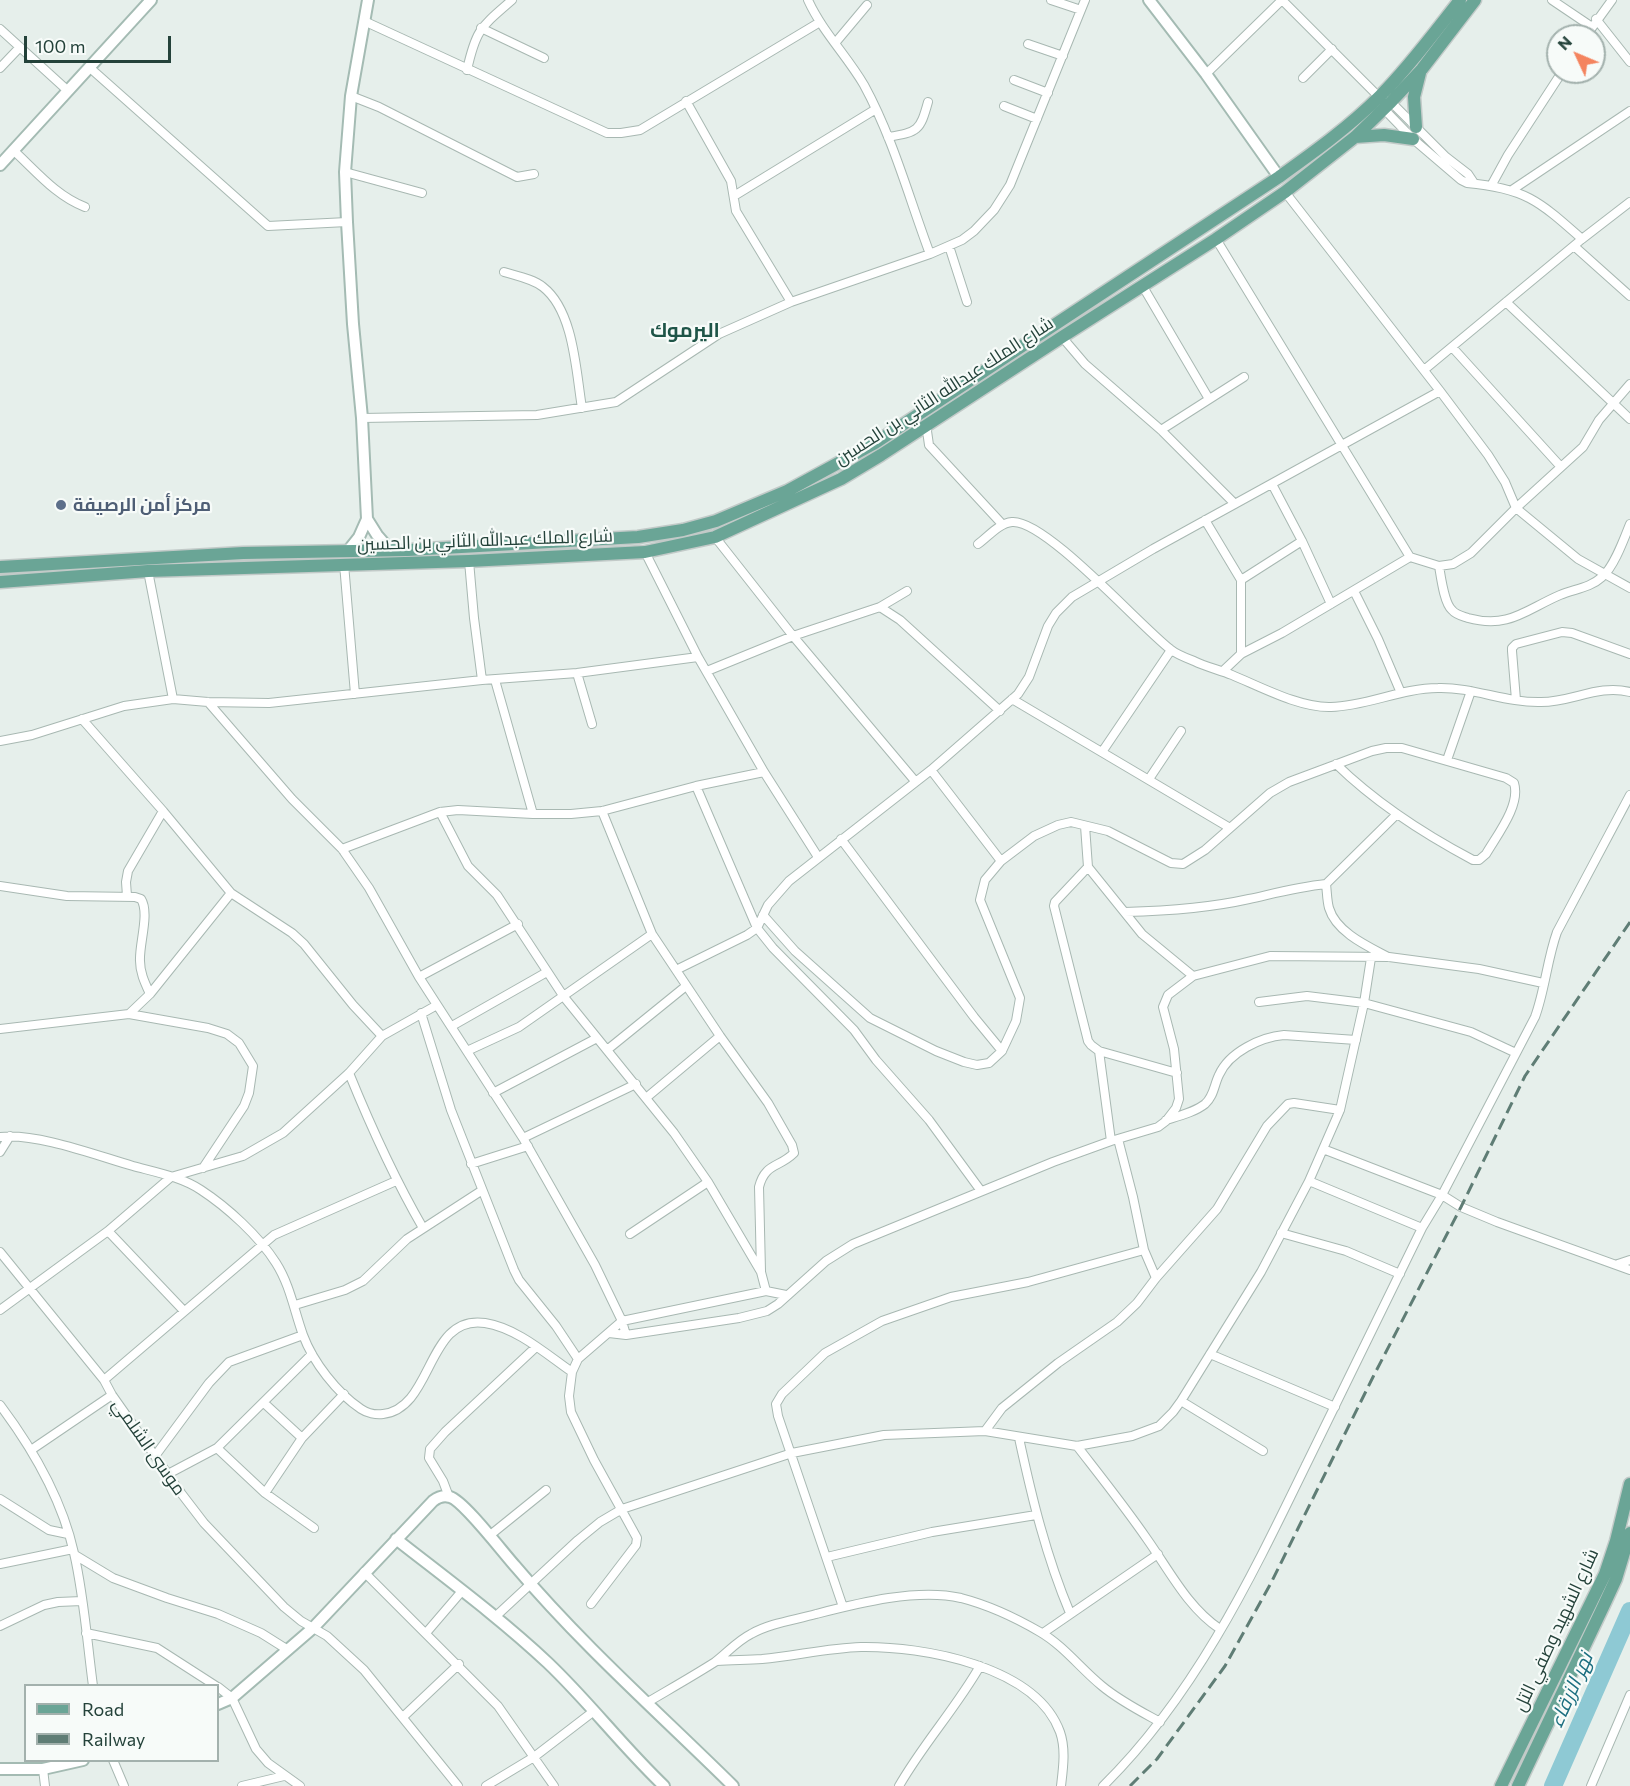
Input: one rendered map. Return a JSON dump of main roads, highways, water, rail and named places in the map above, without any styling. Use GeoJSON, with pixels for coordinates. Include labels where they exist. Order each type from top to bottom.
{"type":"FeatureCollection","features":[{"type":"Feature","properties":{"kind":"main road","name":"شارع الملك عبدالله الثاني بن الحسين"},"geometry":{"type":"LineString","coordinates":[[0,582],[244,567],[346,558],[390,550],[638,537],[683,530],[740,512],[787,491],[875,443],[1279,177],[1338,133],[1379,97],[1410,63],[1460,0]]}},
{"type":"Feature","properties":{"kind":"main road","name":"شارع الملك عبدالله الثاني بن الحسين"},"geometry":{"type":"LineString","coordinates":[[0,567],[243,553],[469,561],[645,552],[715,537],[841,479],[927,426],[1285,192],[1355,137],[1387,106],[1422,69],[1475,0]]}},
{"type":"Feature","properties":{"kind":"main road"},"geometry":{"type":"LineString","coordinates":[[1355,137],[1415,133],[1414,97],[1422,69]]}},
{"type":"Feature","properties":{"kind":"main road"},"geometry":{"type":"LineString","coordinates":[[243,553],[244,567]]}},
{"type":"Feature","properties":{"kind":"main road","name":"شارع الشهيد وصفي التل"},"geometry":{"type":"LineString","coordinates":[[1502,1786],[1605,1574],[1630,1484]]}},
{"type":"Feature","properties":{"kind":"main road","name":"شارع الشهيد وصفي التل"},"geometry":{"type":"LineString","coordinates":[[1518,1786],[1616,1579],[1630,1533]]}},
{"type":"Feature","properties":{"kind":"waterway","name":"نهر الزرقاء"},"geometry":{"type":"LineString","coordinates":[[1553,1786],[1630,1611]]}},
{"type":"Feature","properties":{"kind":"railway"},"geometry":{"type":"LineString","coordinates":[[1130,1786],[1157,1759],[1225,1666],[1271,1583],[1525,1076],[1630,922]]}},
{"type":"Feature","properties":{"kind":"place","name":"مركز أمن الرصيفة"},"geometry":{"type":"Point","coordinates":[61,505]}},
{"type":"Feature","properties":{"kind":"district","name":"اليرموك"},"geometry":{"type":"Point","coordinates":[685,330]}}]}
